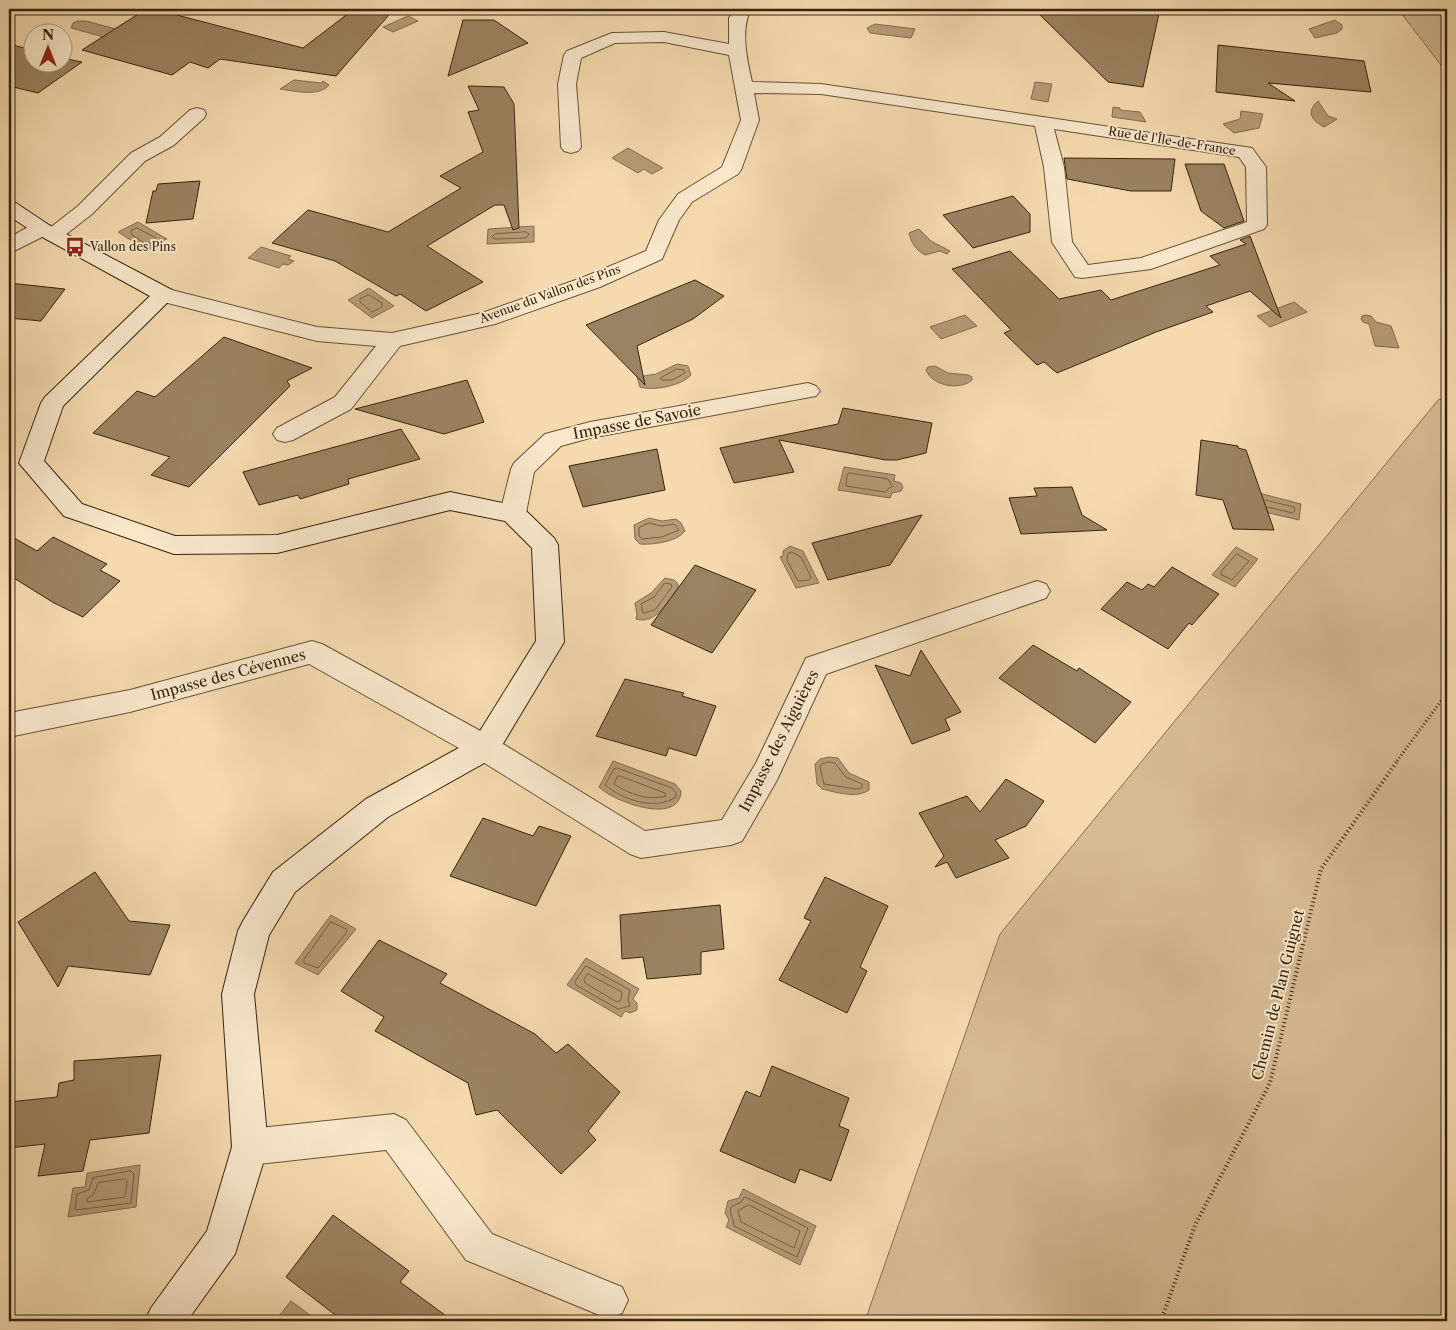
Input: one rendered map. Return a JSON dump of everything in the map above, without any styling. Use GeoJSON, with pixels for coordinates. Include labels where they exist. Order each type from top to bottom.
{"type":"FeatureCollection","features":[{"type":"Feature","properties":{"kind":"street","name":"Avenue du Vallon des Pins"},"geometry":{"type":"LineString","coordinates":[[9,207],[47,232],[164,295],[317,334],[392,340],[487,319],[592,282],[655,255],[668,220],[686,198],[731,170],[750,120],[738,51],[738,18],[743,9]]}},
{"type":"Feature","properties":{"kind":"street"},"geometry":{"type":"LineString","coordinates":[[571,147],[567,84],[573,54],[612,38],[664,37],[738,51]]}},
{"type":"Feature","properties":{"kind":"street","name":"Rue de l'Île-de-France"},"geometry":{"type":"LineString","coordinates":[[743,87],[821,89],[1043,121],[1245,152],[1256,167],[1257,225],[1144,264],[1082,272],[1062,242],[1054,167],[1043,121]]}},
{"type":"Feature","properties":{"kind":"street"},"geometry":{"type":"LineString","coordinates":[[9,246],[47,232],[85,210],[138,157],[167,141],[192,121],[197,114]]}},
{"type":"Feature","properties":{"kind":"street"},"geometry":{"type":"LineString","coordinates":[[164,295],[53,403],[31,463],[73,510],[174,545],[277,544],[450,501],[513,514],[545,545],[550,642],[485,748],[369,814],[284,882],[254,931],[238,994],[250,1147],[222,1241],[164,1321]]}},
{"type":"Feature","properties":{"kind":"street"},"geometry":{"type":"LineString","coordinates":[[285,434],[343,403],[392,340]]}},
{"type":"Feature","properties":{"kind":"street","name":"Impasse de Savoie"},"geometry":{"type":"LineString","coordinates":[[513,514],[523,469],[553,440],[590,430],[808,391]]}},
{"type":"Feature","properties":{"kind":"street","name":"Impasse des Aiguières"},"geometry":{"type":"LineString","coordinates":[[485,748],[641,845],[731,832],[767,770],[816,666],[1037,591]]}},
{"type":"Feature","properties":{"kind":"street","name":"Impasse des Cévennes"},"geometry":{"type":"LineString","coordinates":[[9,724],[130,701],[312,652],[485,748]]}},
{"type":"Feature","properties":{"kind":"street"},"geometry":{"type":"LineString","coordinates":[[250,1147],[394,1132],[479,1248],[609,1300]]}},
{"type":"Feature","properties":{"kind":"path","name":"Chemin de Plan Guignet"},"geometry":{"type":"LineString","coordinates":[[1161,1321],[1195,1225],[1270,1083],[1321,868],[1447,693]]}},
{"type":"Feature","properties":{"kind":"shaded area"},"geometry":{"type":"Polygon","coordinates":[[[1398,9],[1447,9],[1447,73],[1398,9]]]}},
{"type":"Feature","properties":{"kind":"shaded area"},"geometry":{"type":"Polygon","coordinates":[[[1439,399],[1447,402],[1447,1321],[865,1321],[1000,934],[1439,399]]]}},
{"type":"Feature","properties":{"kind":"water"},"geometry":{"type":"Polygon","coordinates":[[[408,16],[418,21],[393,32],[383,27],[408,16]]]}},
{"type":"Feature","properties":{"kind":"water"},"geometry":{"type":"Polygon","coordinates":[[[1335,20],[1342,25],[1342,29],[1337,33],[1315,38],[1309,29],[1335,20]]]}},
{"type":"Feature","properties":{"kind":"water"},"geometry":{"type":"Polygon","coordinates":[[[86,21],[120,30],[107,38],[72,28],[73,23],[86,21]]]}},
{"type":"Feature","properties":{"kind":"water"},"geometry":{"type":"Polygon","coordinates":[[[875,24],[915,29],[911,38],[870,33],[867,28],[875,24]]]}},
{"type":"Feature","properties":{"kind":"water"},"geometry":{"type":"Polygon","coordinates":[[[294,80],[321,83],[323,81],[329,85],[325,89],[313,92],[280,89],[294,80]]]}},
{"type":"Feature","properties":{"kind":"water"},"geometry":{"type":"Polygon","coordinates":[[[1035,82],[1052,84],[1048,102],[1031,99],[1035,82]]]}},
{"type":"Feature","properties":{"kind":"water"},"geometry":{"type":"Polygon","coordinates":[[[1318,101],[1328,116],[1337,119],[1324,127],[1313,119],[1311,112],[1318,101]]]}},
{"type":"Feature","properties":{"kind":"water"},"geometry":{"type":"Polygon","coordinates":[[[1113,107],[1120,108],[1120,110],[1140,112],[1146,122],[1112,117],[1113,107]]]}},
{"type":"Feature","properties":{"kind":"water"},"geometry":{"type":"Polygon","coordinates":[[[1241,111],[1263,114],[1259,128],[1234,133],[1223,124],[1240,119],[1241,111]]]}},
{"type":"Feature","properties":{"kind":"water"},"geometry":{"type":"Polygon","coordinates":[[[628,148],[663,168],[652,174],[644,169],[638,173],[612,158],[628,148]]]}},
{"type":"Feature","properties":{"kind":"water"},"geometry":{"type":"Polygon","coordinates":[[[138,222],[167,239],[162,241],[161,246],[146,250],[118,232],[138,222]]]}},
{"type":"Feature","properties":{"kind":"water"},"geometry":{"type":"Polygon","coordinates":[[[534,226],[534,242],[487,244],[488,229],[534,226]]]}},
{"type":"Feature","properties":{"kind":"water"},"geometry":{"type":"Polygon","coordinates":[[[919,229],[931,241],[950,251],[947,254],[940,251],[925,255],[922,253],[914,246],[909,233],[919,229]]]}},
{"type":"Feature","properties":{"kind":"water"},"geometry":{"type":"Polygon","coordinates":[[[261,247],[291,256],[288,259],[294,261],[288,265],[283,264],[279,268],[248,258],[261,247]]]}},
{"type":"Feature","properties":{"kind":"water"},"geometry":{"type":"Polygon","coordinates":[[[369,288],[394,306],[372,318],[348,300],[369,288]]]}},
{"type":"Feature","properties":{"kind":"water"},"geometry":{"type":"Polygon","coordinates":[[[1294,302],[1307,312],[1270,327],[1257,316],[1294,302]]]}},
{"type":"Feature","properties":{"kind":"water"},"geometry":{"type":"Polygon","coordinates":[[[965,315],[977,326],[941,339],[930,327],[965,315]]]}},
{"type":"Feature","properties":{"kind":"water"},"geometry":{"type":"Polygon","coordinates":[[[1362,316],[1371,316],[1376,322],[1391,326],[1399,348],[1375,346],[1369,324],[1361,319],[1362,316]]]}},
{"type":"Feature","properties":{"kind":"water"},"geometry":{"type":"Polygon","coordinates":[[[677,364],[688,366],[691,375],[687,379],[667,387],[640,387],[637,377],[656,374],[677,364]]]}},
{"type":"Feature","properties":{"kind":"water"},"geometry":{"type":"Polygon","coordinates":[[[935,366],[948,373],[968,375],[972,377],[972,380],[954,386],[940,383],[934,380],[926,370],[928,367],[935,366]]]}},
{"type":"Feature","properties":{"kind":"water"},"geometry":{"type":"Polygon","coordinates":[[[844,467],[895,475],[894,481],[901,483],[903,487],[901,491],[892,493],[890,498],[838,490],[844,467]]]}},
{"type":"Feature","properties":{"kind":"water"},"geometry":{"type":"Polygon","coordinates":[[[1255,492],[1301,504],[1299,520],[1252,509],[1255,492]]]}},
{"type":"Feature","properties":{"kind":"water"},"geometry":{"type":"Polygon","coordinates":[[[649,518],[662,521],[676,519],[681,523],[685,531],[670,540],[640,544],[635,539],[634,525],[649,518]]]}},
{"type":"Feature","properties":{"kind":"water"},"geometry":{"type":"Polygon","coordinates":[[[790,546],[803,551],[819,583],[796,588],[780,557],[783,556],[783,551],[790,546]]]}},
{"type":"Feature","properties":{"kind":"water"},"geometry":{"type":"Polygon","coordinates":[[[1236,547],[1258,559],[1235,587],[1212,575],[1236,547]]]}},
{"type":"Feature","properties":{"kind":"water"},"geometry":{"type":"Polygon","coordinates":[[[665,578],[674,580],[678,584],[678,588],[655,616],[643,620],[636,619],[635,603],[651,593],[665,578]]]}},
{"type":"Feature","properties":{"kind":"water"},"geometry":{"type":"Polygon","coordinates":[[[838,758],[849,773],[869,782],[869,790],[864,793],[852,794],[822,789],[817,784],[815,764],[820,759],[838,758]]]}},
{"type":"Feature","properties":{"kind":"water"},"geometry":{"type":"Polygon","coordinates":[[[613,761],[675,784],[681,791],[678,801],[670,807],[659,809],[645,808],[618,799],[607,793],[599,787],[613,761]]]}},
{"type":"Feature","properties":{"kind":"water"},"geometry":{"type":"Polygon","coordinates":[[[331,915],[356,929],[318,975],[295,963],[331,915]]]}},
{"type":"Feature","properties":{"kind":"water"},"geometry":{"type":"Polygon","coordinates":[[[586,958],[639,989],[633,999],[637,1003],[637,1010],[630,1013],[625,1011],[621,1017],[567,985],[586,958]]]}},
{"type":"Feature","properties":{"kind":"water"},"geometry":{"type":"Polygon","coordinates":[[[140,1165],[136,1207],[68,1217],[73,1188],[85,1187],[87,1173],[140,1165]]]}},
{"type":"Feature","properties":{"kind":"water"},"geometry":{"type":"Polygon","coordinates":[[[743,1189],[816,1226],[800,1265],[726,1227],[729,1220],[725,1213],[728,1201],[739,1198],[743,1189]]]}},
{"type":"Feature","properties":{"kind":"water"},"geometry":{"type":"Polygon","coordinates":[[[291,1301],[318,1321],[275,1321],[291,1301]]]}},
{"type":"Feature","properties":{"kind":"building"},"geometry":{"type":"Polygon","coordinates":[[[146,9],[154,9],[303,48],[354,9],[394,9],[336,76],[220,59],[208,68],[190,62],[172,75],[82,50],[146,9]]]}},
{"type":"Feature","properties":{"kind":"building"},"geometry":{"type":"Polygon","coordinates":[[[1034,9],[1160,9],[1143,87],[1108,82],[1034,9]]]}},
{"type":"Feature","properties":{"kind":"building"},"geometry":{"type":"Polygon","coordinates":[[[463,20],[494,20],[528,43],[448,76],[463,20]]]}},
{"type":"Feature","properties":{"kind":"building"},"geometry":{"type":"Polygon","coordinates":[[[9,44],[22,47],[22,72],[68,72],[38,93],[9,86],[9,44]]]}},
{"type":"Feature","properties":{"kind":"building"},"geometry":{"type":"Polygon","coordinates":[[[1218,45],[1364,61],[1371,92],[1268,83],[1295,101],[1216,92],[1218,45]]]}},
{"type":"Feature","properties":{"kind":"building"},"geometry":{"type":"Polygon","coordinates":[[[72,60],[82,62],[72,69],[72,60]]]}},
{"type":"Feature","properties":{"kind":"building"},"geometry":{"type":"Polygon","coordinates":[[[468,86],[504,87],[514,104],[519,228],[513,230],[504,205],[495,205],[427,246],[483,282],[426,311],[400,294],[396,296],[335,261],[272,243],[308,210],[388,232],[461,188],[440,176],[483,152],[468,112],[479,110],[468,86]]]}},
{"type":"Feature","properties":{"kind":"building"},"geometry":{"type":"Polygon","coordinates":[[[1064,158],[1175,159],[1171,191],[1131,191],[1067,179],[1064,158]]]}},
{"type":"Feature","properties":{"kind":"building"},"geometry":{"type":"Polygon","coordinates":[[[1185,164],[1224,164],[1244,221],[1224,228],[1201,211],[1185,164]]]}},
{"type":"Feature","properties":{"kind":"building"},"geometry":{"type":"Polygon","coordinates":[[[200,181],[193,219],[146,223],[153,191],[156,191],[158,184],[200,181]]]}},
{"type":"Feature","properties":{"kind":"building"},"geometry":{"type":"Polygon","coordinates":[[[1013,196],[1030,214],[1030,232],[973,248],[943,215],[1013,196]]]}},
{"type":"Feature","properties":{"kind":"building"},"geometry":{"type":"Polygon","coordinates":[[[1250,236],[1281,318],[1250,291],[1206,306],[1213,312],[1156,332],[1057,373],[1044,362],[1037,365],[1004,333],[1011,330],[952,269],[1010,251],[1059,299],[1101,290],[1111,300],[1220,265],[1210,256],[1246,244],[1240,240],[1250,236]]]}},
{"type":"Feature","properties":{"kind":"building"},"geometry":{"type":"Polygon","coordinates":[[[695,280],[724,296],[693,319],[637,346],[645,385],[586,325],[695,280]]]}},
{"type":"Feature","properties":{"kind":"building"},"geometry":{"type":"Polygon","coordinates":[[[9,283],[65,289],[41,321],[9,318],[9,283]]]}},
{"type":"Feature","properties":{"kind":"building"},"geometry":{"type":"Polygon","coordinates":[[[224,337],[312,368],[287,381],[290,386],[189,487],[151,475],[170,457],[93,433],[137,391],[155,397],[224,337]]]}},
{"type":"Feature","properties":{"kind":"building"},"geometry":{"type":"Polygon","coordinates":[[[467,380],[484,422],[444,434],[355,409],[467,380]]]}},
{"type":"Feature","properties":{"kind":"building"},"geometry":{"type":"Polygon","coordinates":[[[843,408],[932,423],[926,453],[897,460],[886,460],[779,440],[794,472],[734,483],[720,448],[838,424],[843,408]]]}},
{"type":"Feature","properties":{"kind":"building"},"geometry":{"type":"Polygon","coordinates":[[[401,429],[420,459],[348,479],[349,484],[300,499],[298,495],[259,505],[243,472],[401,429]]]}},
{"type":"Feature","properties":{"kind":"building"},"geometry":{"type":"Polygon","coordinates":[[[1201,440],[1238,446],[1238,448],[1246,450],[1274,530],[1233,529],[1223,500],[1196,495],[1201,440]]]}},
{"type":"Feature","properties":{"kind":"building"},"geometry":{"type":"Polygon","coordinates":[[[657,449],[665,490],[583,507],[569,466],[657,449]]]}},
{"type":"Feature","properties":{"kind":"building"},"geometry":{"type":"Polygon","coordinates":[[[1072,487],[1082,515],[1107,530],[1021,534],[1009,498],[1037,496],[1034,488],[1072,487]]]}},
{"type":"Feature","properties":{"kind":"building"},"geometry":{"type":"Polygon","coordinates":[[[922,515],[890,565],[828,580],[812,543],[922,515]]]}},
{"type":"Feature","properties":{"kind":"building"},"geometry":{"type":"Polygon","coordinates":[[[9,535],[37,551],[53,537],[107,564],[100,570],[120,581],[83,617],[54,603],[9,575],[9,535]]]}},
{"type":"Feature","properties":{"kind":"building"},"geometry":{"type":"Polygon","coordinates":[[[695,565],[756,590],[712,653],[651,625],[695,565]]]}},
{"type":"Feature","properties":{"kind":"building"},"geometry":{"type":"Polygon","coordinates":[[[1172,567],[1219,594],[1192,625],[1189,623],[1168,649],[1101,609],[1127,582],[1142,590],[1148,584],[1154,587],[1172,567]]]}},
{"type":"Feature","properties":{"kind":"building"},"geometry":{"type":"Polygon","coordinates":[[[1033,645],[1077,671],[1079,668],[1131,702],[1095,743],[999,678],[1033,645]]]}},
{"type":"Feature","properties":{"kind":"building"},"geometry":{"type":"Polygon","coordinates":[[[921,650],[961,712],[945,719],[950,730],[912,744],[875,665],[910,676],[921,650]]]}},
{"type":"Feature","properties":{"kind":"building"},"geometry":{"type":"Polygon","coordinates":[[[625,679],[684,693],[682,696],[716,706],[696,756],[669,748],[666,756],[596,736],[625,679]]]}},
{"type":"Feature","properties":{"kind":"building"},"geometry":{"type":"Polygon","coordinates":[[[1006,779],[1044,801],[1026,826],[995,840],[1009,858],[956,878],[947,862],[935,867],[944,856],[919,813],[967,796],[980,812],[1006,779]]]}},
{"type":"Feature","properties":{"kind":"building"},"geometry":{"type":"Polygon","coordinates":[[[483,818],[533,836],[539,826],[571,836],[536,906],[450,876],[483,818]]]}},
{"type":"Feature","properties":{"kind":"building"},"geometry":{"type":"Polygon","coordinates":[[[95,872],[129,921],[170,925],[150,975],[68,966],[58,987],[18,922],[95,872]]]}},
{"type":"Feature","properties":{"kind":"building"},"geometry":{"type":"Polygon","coordinates":[[[825,877],[888,906],[860,967],[867,971],[847,1013],[779,980],[811,921],[804,918],[825,877]]]}},
{"type":"Feature","properties":{"kind":"building"},"geometry":{"type":"Polygon","coordinates":[[[720,905],[724,949],[701,952],[701,974],[647,979],[643,957],[622,959],[620,915],[720,905]]]}},
{"type":"Feature","properties":{"kind":"building"},"geometry":{"type":"Polygon","coordinates":[[[379,940],[447,974],[440,983],[535,1034],[556,1053],[568,1044],[620,1092],[588,1131],[596,1140],[561,1174],[497,1110],[476,1115],[468,1083],[375,1031],[384,1017],[341,991],[379,940]]]}},
{"type":"Feature","properties":{"kind":"building"},"geometry":{"type":"Polygon","coordinates":[[[161,1055],[149,1133],[90,1140],[83,1171],[38,1176],[45,1144],[9,1148],[9,1102],[57,1097],[59,1083],[74,1080],[74,1061],[161,1055]]]}},
{"type":"Feature","properties":{"kind":"building"},"geometry":{"type":"Polygon","coordinates":[[[772,1066],[849,1098],[839,1126],[849,1130],[831,1181],[800,1169],[795,1183],[720,1151],[746,1091],[760,1097],[772,1066]]]}},
{"type":"Feature","properties":{"kind":"building"},"geometry":{"type":"Polygon","coordinates":[[[333,1215],[409,1271],[400,1282],[453,1321],[343,1321],[286,1277],[333,1215]]]}},
{"type":"Feature","properties":{"kind":"place","name":"Vallon des Pins"},"geometry":{"type":"Point","coordinates":[75,247]}}]}
